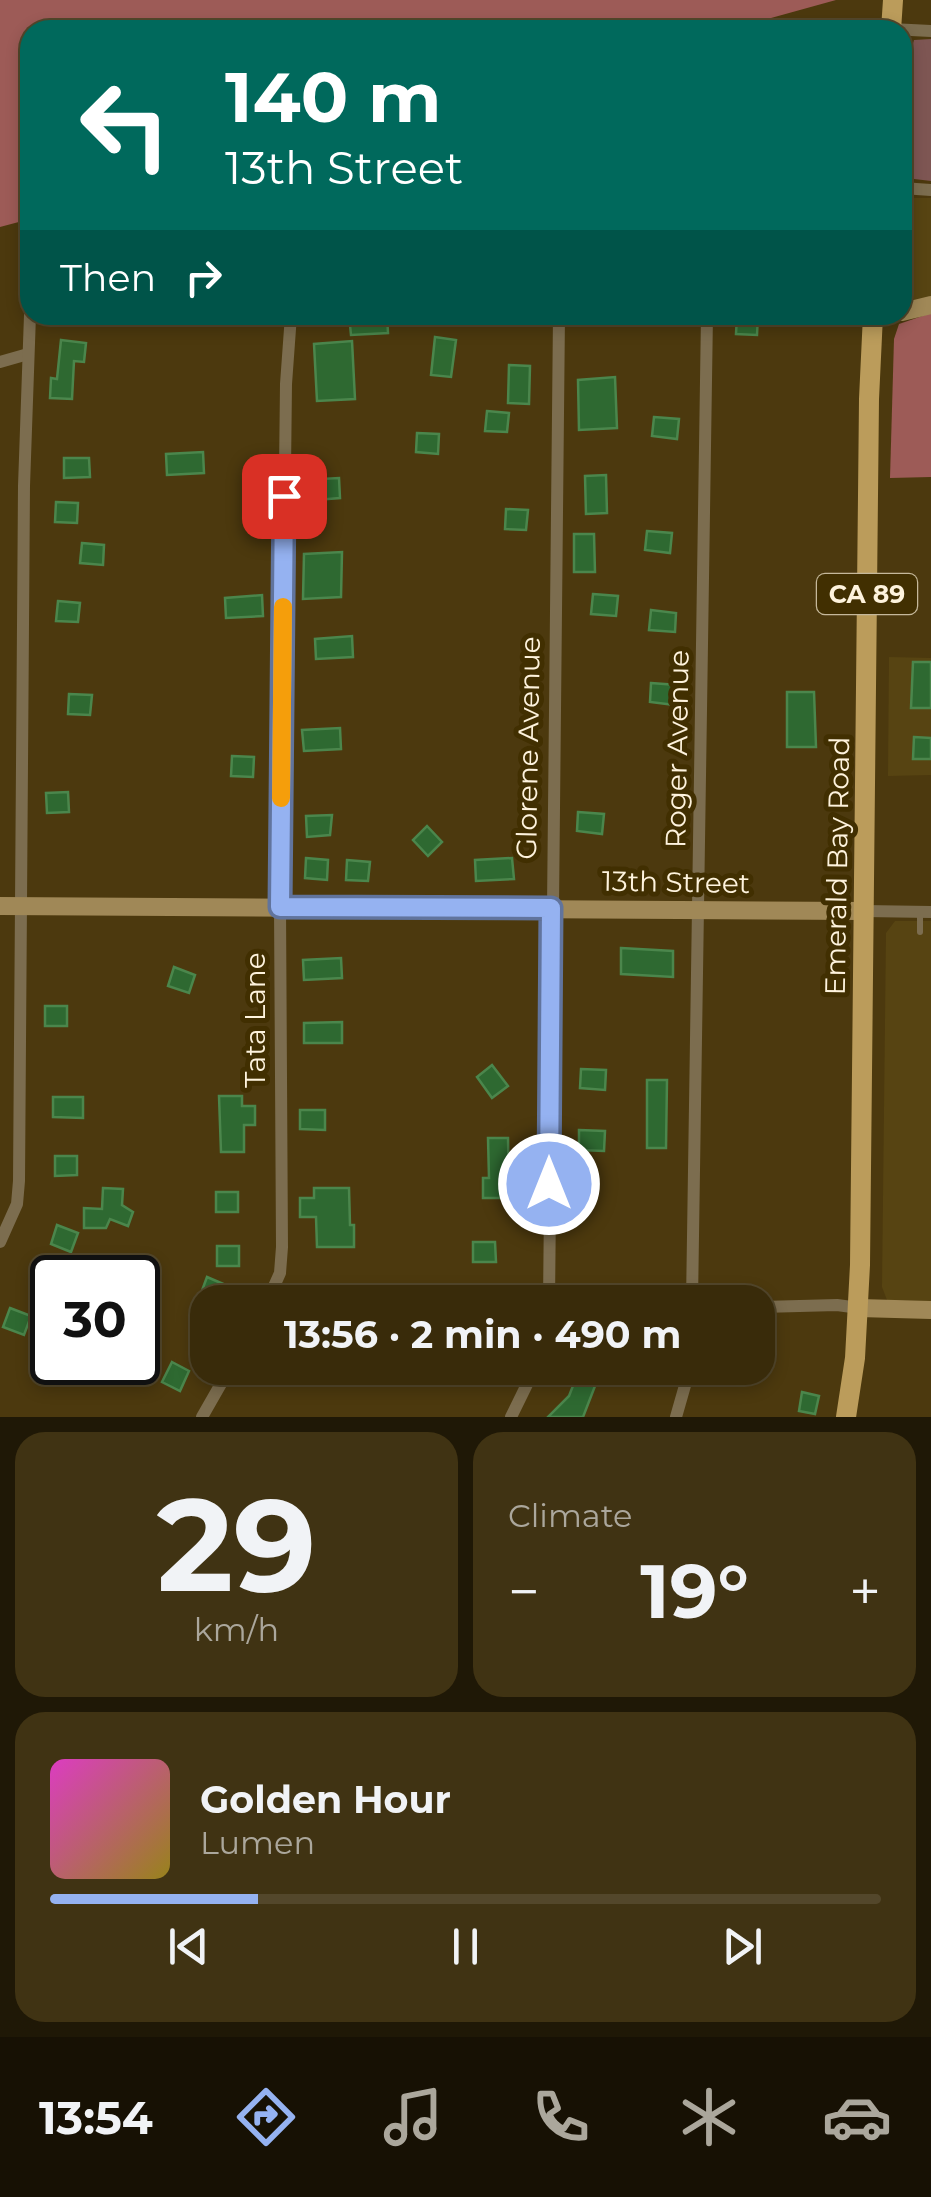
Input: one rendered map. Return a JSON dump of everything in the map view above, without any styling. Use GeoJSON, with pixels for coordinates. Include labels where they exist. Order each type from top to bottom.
{"type":"FeatureCollection","features":[{"type":"Feature","properties":{"kind":"main road","name":"Emerald Bay Road"},"geometry":{"type":"LineString","coordinates":[[846,1417],[859,1308],[869,399],[878,325]]}},
{"type":"Feature","properties":{"kind":"street"},"geometry":{"type":"LineString","coordinates":[[0,1242],[17,1204],[19,1181],[24,486],[29,325]]}},
{"type":"Feature","properties":{"kind":"street","name":"Tata Lane"},"geometry":{"type":"LineString","coordinates":[[275,1285],[282,1247],[280,907],[286,384],[290,325]]}},
{"type":"Feature","properties":{"kind":"street","name":"Glorene Avenue"},"geometry":{"type":"LineString","coordinates":[[548,1285],[559,325]]}},
{"type":"Feature","properties":{"kind":"street","name":"Roger Avenue"},"geometry":{"type":"LineString","coordinates":[[692,1285],[707,325]]}},
{"type":"Feature","properties":{"kind":"street"},"geometry":{"type":"LineString","coordinates":[[0,362],[28,354]]}},
{"type":"Feature","properties":{"kind":"street","name":"13th Street"},"geometry":{"type":"LineString","coordinates":[[0,906],[925,912]]}},
{"type":"Feature","properties":{"kind":"street"},"geometry":{"type":"LineString","coordinates":[[775,1306],[837,1304],[931,1310]]}},
{"type":"Feature","properties":{"kind":"street"},"geometry":{"type":"LineString","coordinates":[[202,1417],[220,1385]]}},
{"type":"Feature","properties":{"kind":"street"},"geometry":{"type":"LineString","coordinates":[[511,1417],[527,1385]]}},
{"type":"Feature","properties":{"kind":"street"},"geometry":{"type":"LineString","coordinates":[[676,1417],[685,1385]]}},
{"type":"Feature","properties":{"kind":"lane"},"geometry":{"type":"LineString","coordinates":[[920,932],[925,912]]}},
{"type":"Feature","properties":{"kind":"shaded area"},"geometry":{"type":"Polygon","coordinates":[[[0,0],[836,0],[764,20],[20,20],[20,222],[0,227],[0,0]]]}},
{"type":"Feature","properties":{"kind":"shaded area"},"geometry":{"type":"Polygon","coordinates":[[[931,39],[931,181],[912,179],[914,40],[931,39]]]}},
{"type":"Feature","properties":{"kind":"shaded area"},"geometry":{"type":"Polygon","coordinates":[[[912,198],[931,198],[931,296],[912,300],[912,198]]]}},
{"type":"Feature","properties":{"kind":"shaded area"},"geometry":{"type":"Polygon","coordinates":[[[931,313],[931,477],[890,478],[894,339],[899,325],[912,325],[912,320],[931,313]]]}},
{"type":"Feature","properties":{"kind":"shaded area"},"geometry":{"type":"Polygon","coordinates":[[[889,657],[931,658],[931,775],[888,776],[889,657]]]}},
{"type":"Feature","properties":{"kind":"shaded area"},"geometry":{"type":"Polygon","coordinates":[[[895,921],[931,921],[931,1301],[887,1300],[882,1287],[886,933],[895,921]]]}},
{"type":"Feature","properties":{"kind":"building"},"geometry":{"type":"Polygon","coordinates":[[[350,325],[388,325],[388,333],[351,335],[350,325]]]}},
{"type":"Feature","properties":{"kind":"building"},"geometry":{"type":"Polygon","coordinates":[[[736,325],[758,325],[757,335],[736,334],[736,325]]]}},
{"type":"Feature","properties":{"kind":"building"},"geometry":{"type":"Polygon","coordinates":[[[435,337],[456,340],[451,377],[431,375],[435,337]]]}},
{"type":"Feature","properties":{"kind":"building"},"geometry":{"type":"Polygon","coordinates":[[[61,340],[86,343],[84,362],[74,361],[72,399],[50,398],[51,378],[57,379],[61,340]]]}},
{"type":"Feature","properties":{"kind":"building"},"geometry":{"type":"Polygon","coordinates":[[[352,341],[355,399],[317,401],[314,344],[352,341]]]}},
{"type":"Feature","properties":{"kind":"building"},"geometry":{"type":"Polygon","coordinates":[[[509,365],[530,366],[529,404],[508,403],[509,365]]]}},
{"type":"Feature","properties":{"kind":"building"},"geometry":{"type":"Polygon","coordinates":[[[615,377],[617,428],[579,430],[578,380],[615,377]]]}},
{"type":"Feature","properties":{"kind":"building"},"geometry":{"type":"Polygon","coordinates":[[[487,411],[509,413],[507,432],[485,431],[487,411]]]}},
{"type":"Feature","properties":{"kind":"building"},"geometry":{"type":"Polygon","coordinates":[[[654,417],[679,419],[677,439],[652,436],[654,417]]]}},
{"type":"Feature","properties":{"kind":"building"},"geometry":{"type":"Polygon","coordinates":[[[417,433],[439,434],[438,454],[416,452],[417,433]]]}},
{"type":"Feature","properties":{"kind":"building"},"geometry":{"type":"Polygon","coordinates":[[[203,452],[204,473],[167,475],[166,454],[203,452]]]}},
{"type":"Feature","properties":{"kind":"building"},"geometry":{"type":"Polygon","coordinates":[[[64,458],[89,458],[90,477],[64,478],[64,458]]]}},
{"type":"Feature","properties":{"kind":"building"},"geometry":{"type":"Polygon","coordinates":[[[606,475],[607,513],[586,514],[585,476],[606,475]]]}},
{"type":"Feature","properties":{"kind":"building"},"geometry":{"type":"Polygon","coordinates":[[[339,478],[340,498],[303,501],[302,480],[339,478]]]}},
{"type":"Feature","properties":{"kind":"building"},"geometry":{"type":"Polygon","coordinates":[[[56,502],[78,503],[77,523],[55,522],[56,502]]]}},
{"type":"Feature","properties":{"kind":"building"},"geometry":{"type":"Polygon","coordinates":[[[506,509],[528,510],[526,530],[505,529],[506,509]]]}},
{"type":"Feature","properties":{"kind":"building"},"geometry":{"type":"Polygon","coordinates":[[[647,531],[672,533],[670,553],[645,550],[647,531]]]}},
{"type":"Feature","properties":{"kind":"building"},"geometry":{"type":"Polygon","coordinates":[[[574,534],[594,534],[595,572],[574,572],[574,534]]]}},
{"type":"Feature","properties":{"kind":"building"},"geometry":{"type":"Polygon","coordinates":[[[82,543],[104,545],[103,565],[80,563],[82,543]]]}},
{"type":"Feature","properties":{"kind":"building"},"geometry":{"type":"Polygon","coordinates":[[[342,552],[341,597],[303,599],[304,554],[342,552]]]}},
{"type":"Feature","properties":{"kind":"building"},"geometry":{"type":"Polygon","coordinates":[[[593,594],[618,596],[616,616],[591,614],[593,594]]]}},
{"type":"Feature","properties":{"kind":"building"},"geometry":{"type":"Polygon","coordinates":[[[262,595],[263,616],[226,618],[225,598],[262,595]]]}},
{"type":"Feature","properties":{"kind":"building"},"geometry":{"type":"Polygon","coordinates":[[[58,601],[80,603],[78,622],[56,621],[58,601]]]}},
{"type":"Feature","properties":{"kind":"building"},"geometry":{"type":"Polygon","coordinates":[[[651,610],[676,613],[675,632],[649,630],[651,610]]]}},
{"type":"Feature","properties":{"kind":"building"},"geometry":{"type":"Polygon","coordinates":[[[352,636],[353,657],[316,659],[315,639],[352,636]]]}},
{"type":"Feature","properties":{"kind":"building"},"geometry":{"type":"Polygon","coordinates":[[[913,662],[931,662],[931,708],[911,708],[913,662]]]}},
{"type":"Feature","properties":{"kind":"building"},"geometry":{"type":"Polygon","coordinates":[[[651,683],[677,685],[675,705],[650,702],[651,683]]]}},
{"type":"Feature","properties":{"kind":"building"},"geometry":{"type":"Polygon","coordinates":[[[787,692],[814,692],[816,747],[787,747],[787,692]]]}},
{"type":"Feature","properties":{"kind":"building"},"geometry":{"type":"Polygon","coordinates":[[[69,694],[92,695],[90,715],[68,714],[69,694]]]}},
{"type":"Feature","properties":{"kind":"building"},"geometry":{"type":"Polygon","coordinates":[[[340,728],[341,749],[304,751],[302,730],[340,728]]]}},
{"type":"Feature","properties":{"kind":"building"},"geometry":{"type":"Polygon","coordinates":[[[914,737],[931,738],[931,759],[913,759],[914,737]]]}},
{"type":"Feature","properties":{"kind":"building"},"geometry":{"type":"Polygon","coordinates":[[[232,756],[254,757],[253,777],[231,776],[232,756]]]}},
{"type":"Feature","properties":{"kind":"building"},"geometry":{"type":"Polygon","coordinates":[[[68,792],[69,812],[47,813],[46,793],[68,792]]]}},
{"type":"Feature","properties":{"kind":"building"},"geometry":{"type":"Polygon","coordinates":[[[578,812],[604,814],[602,834],[577,831],[578,812]]]}},
{"type":"Feature","properties":{"kind":"building"},"geometry":{"type":"Polygon","coordinates":[[[332,815],[330,835],[307,837],[306,816],[332,815]]]}},
{"type":"Feature","properties":{"kind":"building"},"geometry":{"type":"Polygon","coordinates":[[[427,826],[442,842],[428,856],[413,840],[427,826]]]}},
{"type":"Feature","properties":{"kind":"building"},"geometry":{"type":"Polygon","coordinates":[[[306,858],[328,860],[327,880],[305,878],[306,858]]]}},
{"type":"Feature","properties":{"kind":"building"},"geometry":{"type":"Polygon","coordinates":[[[512,858],[514,879],[476,881],[475,860],[512,858]]]}},
{"type":"Feature","properties":{"kind":"building"},"geometry":{"type":"Polygon","coordinates":[[[347,860],[370,862],[368,881],[346,880],[347,860]]]}},
{"type":"Feature","properties":{"kind":"building"},"geometry":{"type":"Polygon","coordinates":[[[621,948],[673,951],[673,977],[621,974],[621,948]]]}},
{"type":"Feature","properties":{"kind":"building"},"geometry":{"type":"Polygon","coordinates":[[[341,958],[342,978],[304,980],[303,960],[341,958]]]}},
{"type":"Feature","properties":{"kind":"building"},"geometry":{"type":"Polygon","coordinates":[[[174,967],[195,975],[189,993],[168,986],[174,967]]]}},
{"type":"Feature","properties":{"kind":"building"},"geometry":{"type":"Polygon","coordinates":[[[45,1006],[67,1006],[67,1026],[45,1026],[45,1006]]]}},
{"type":"Feature","properties":{"kind":"building"},"geometry":{"type":"Polygon","coordinates":[[[342,1022],[342,1043],[304,1043],[304,1023],[342,1022]]]}},
{"type":"Feature","properties":{"kind":"building"},"geometry":{"type":"Polygon","coordinates":[[[492,1065],[508,1086],[492,1098],[477,1077],[492,1065]]]}},
{"type":"Feature","properties":{"kind":"building"},"geometry":{"type":"Polygon","coordinates":[[[581,1069],[606,1070],[605,1090],[580,1088],[581,1069]]]}},
{"type":"Feature","properties":{"kind":"building"},"geometry":{"type":"Polygon","coordinates":[[[647,1080],[667,1080],[666,1148],[647,1148],[647,1080]]]}},
{"type":"Feature","properties":{"kind":"building"},"geometry":{"type":"Polygon","coordinates":[[[219,1096],[242,1096],[242,1106],[255,1106],[255,1125],[244,1125],[244,1152],[221,1152],[219,1096]]]}},
{"type":"Feature","properties":{"kind":"building"},"geometry":{"type":"Polygon","coordinates":[[[53,1097],[83,1097],[83,1118],[53,1117],[53,1097]]]}},
{"type":"Feature","properties":{"kind":"building"},"geometry":{"type":"Polygon","coordinates":[[[300,1110],[325,1110],[325,1130],[300,1129],[300,1110]]]}},
{"type":"Feature","properties":{"kind":"building"},"geometry":{"type":"Polygon","coordinates":[[[579,1130],[605,1131],[604,1151],[579,1150],[579,1130]]]}},
{"type":"Feature","properties":{"kind":"building"},"geometry":{"type":"Polygon","coordinates":[[[488,1138],[508,1138],[509,1198],[483,1198],[483,1178],[489,1178],[488,1138]]]}},
{"type":"Feature","properties":{"kind":"building"},"geometry":{"type":"Polygon","coordinates":[[[55,1156],[77,1156],[77,1175],[55,1176],[55,1156]]]}},
{"type":"Feature","properties":{"kind":"building"},"geometry":{"type":"Polygon","coordinates":[[[103,1188],[123,1189],[122,1205],[133,1212],[128,1226],[110,1219],[106,1228],[84,1228],[84,1208],[102,1209],[103,1188]]]}},
{"type":"Feature","properties":{"kind":"building"},"geometry":{"type":"Polygon","coordinates":[[[314,1188],[349,1188],[354,1247],[317,1247],[316,1217],[300,1217],[300,1198],[314,1198],[314,1188]]]}},
{"type":"Feature","properties":{"kind":"building"},"geometry":{"type":"Polygon","coordinates":[[[216,1192],[238,1192],[238,1212],[216,1212],[216,1192]]]}},
{"type":"Feature","properties":{"kind":"building"},"geometry":{"type":"Polygon","coordinates":[[[57,1225],[78,1233],[71,1252],[51,1244],[57,1225]]]}},
{"type":"Feature","properties":{"kind":"building"},"geometry":{"type":"Polygon","coordinates":[[[473,1242],[495,1242],[496,1262],[473,1262],[473,1242]]]}},
{"type":"Feature","properties":{"kind":"building"},"geometry":{"type":"Polygon","coordinates":[[[217,1246],[239,1246],[239,1266],[217,1266],[217,1246]]]}},
{"type":"Feature","properties":{"kind":"building"},"geometry":{"type":"Polygon","coordinates":[[[207,1277],[226,1285],[204,1285],[207,1277]]]}},
{"type":"Feature","properties":{"kind":"building"},"geometry":{"type":"Polygon","coordinates":[[[10,1308],[30,1316],[24,1335],[3,1327],[10,1308]]]}},
{"type":"Feature","properties":{"kind":"building"},"geometry":{"type":"Polygon","coordinates":[[[172,1362],[189,1371],[180,1391],[162,1382],[172,1362]]]}},
{"type":"Feature","properties":{"kind":"building"},"geometry":{"type":"Polygon","coordinates":[[[573,1385],[595,1385],[583,1417],[548,1417],[569,1396],[573,1385]]]}},
{"type":"Feature","properties":{"kind":"building"},"geometry":{"type":"Polygon","coordinates":[[[802,1392],[819,1396],[815,1414],[799,1411],[802,1392]]]}},
{"type":"Feature","properties":{"kind":"slow traffic"},"geometry":{"type":"LineString","coordinates":[[281,798],[283,607]]}},
{"type":"Feature","properties":{"kind":"route"},"geometry":{"type":"LineString","coordinates":[[284,496],[280,907],[551,908],[549,1184]]}}]}
